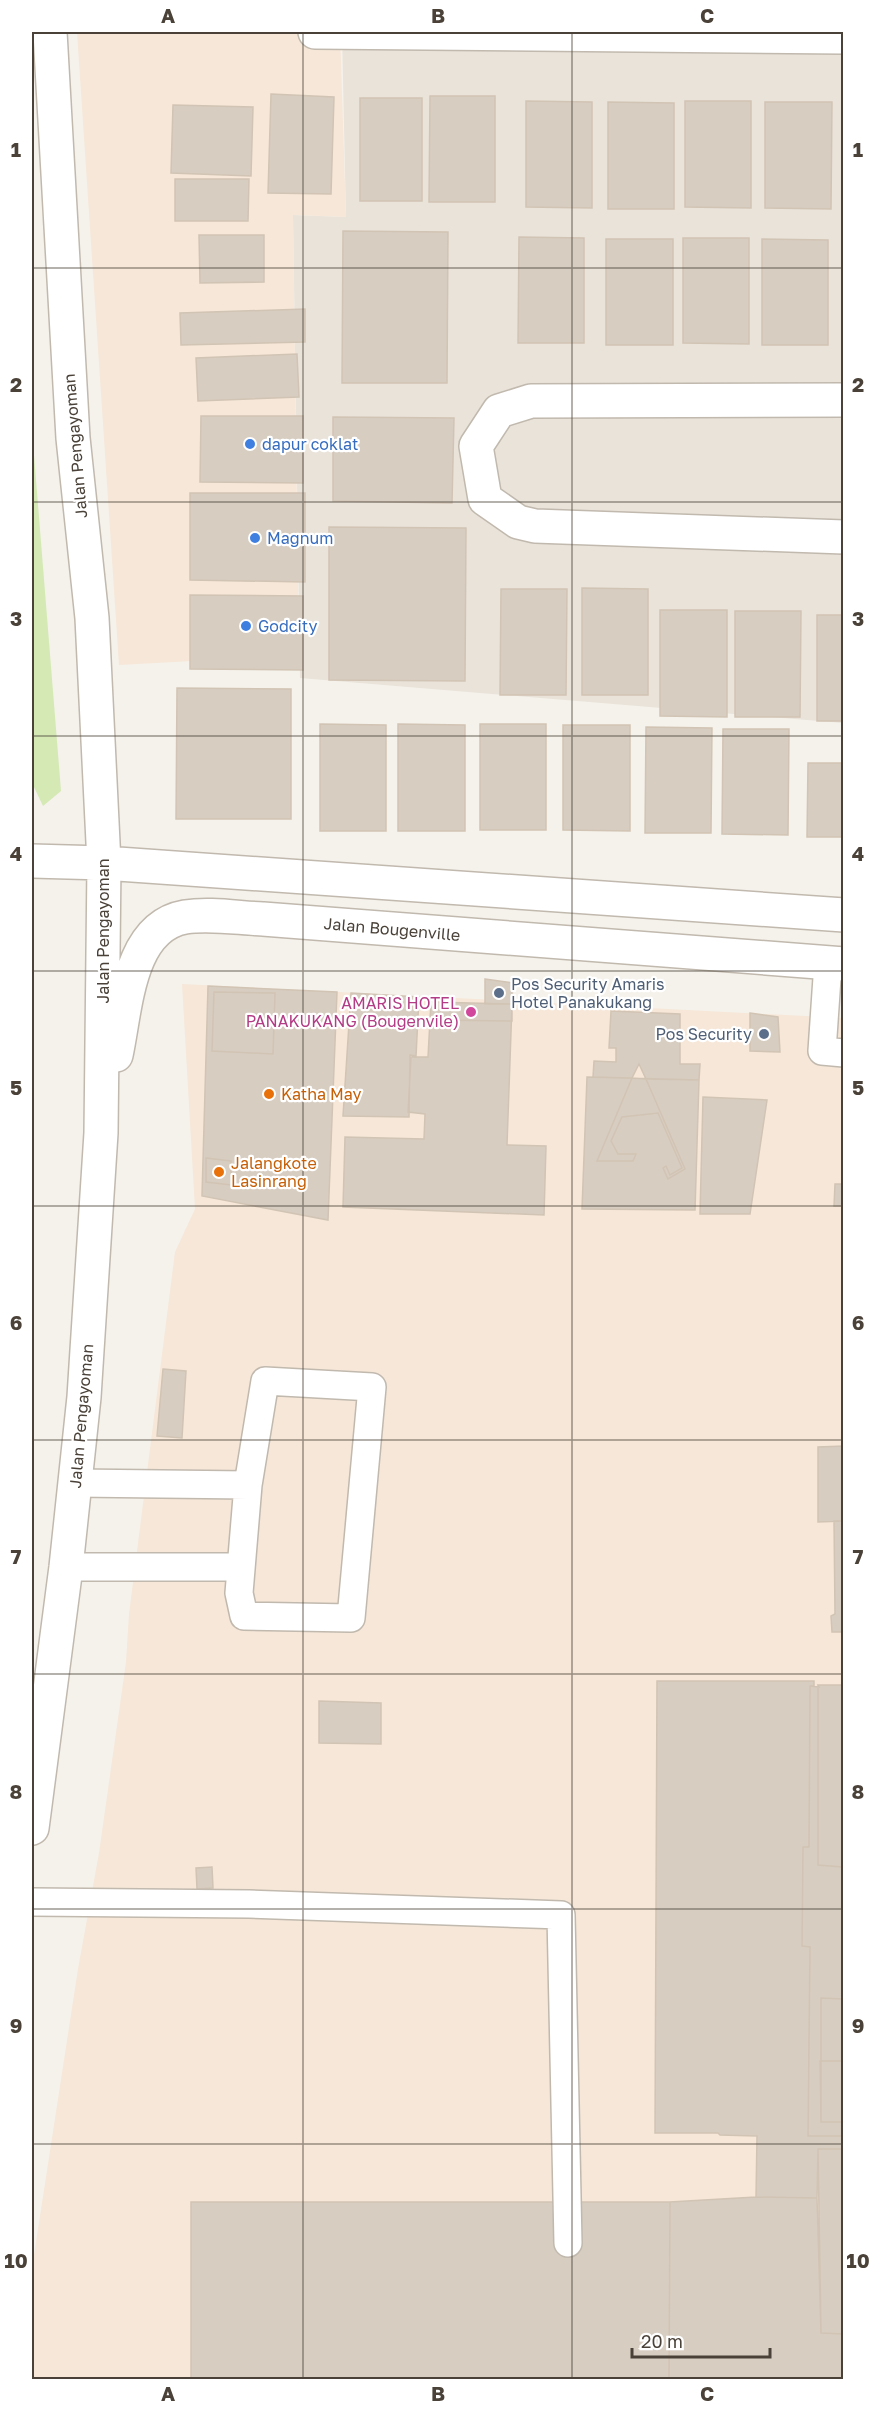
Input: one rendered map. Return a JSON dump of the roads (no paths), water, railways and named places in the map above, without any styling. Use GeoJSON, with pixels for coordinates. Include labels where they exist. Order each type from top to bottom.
{"type":"FeatureCollection","features":[{"type":"Feature","properties":{"kind":"street","name":"Jalan Pengayoman"},"geometry":{"type":"LineString","coordinates":[[32,1828],[66,1567],[84,1397],[101,1133],[104,863],[92,618],[73,438],[50,32]]}},
{"type":"Feature","properties":{"kind":"street"},"geometry":{"type":"LineString","coordinates":[[315,32],[509,35],[581,32],[843,37]]}},
{"type":"Feature","properties":{"kind":"street"},"geometry":{"type":"LineString","coordinates":[[843,400],[531,401],[499,411],[477,446],[485,499],[518,522],[535,526],[843,537]]}},
{"type":"Feature","properties":{"kind":"street"},"geometry":{"type":"LineString","coordinates":[[32,861],[104,863],[843,915]]}},
{"type":"Feature","properties":{"kind":"street","name":"Jalan Bougenville"},"geometry":{"type":"LineString","coordinates":[[101,1133],[135,965],[146,940],[165,924],[185,917],[263,919],[836,963]]}},
{"type":"Feature","properties":{"kind":"lane"},"geometry":{"type":"LineString","coordinates":[[836,963],[822,1051],[843,1053]]}},
{"type":"Feature","properties":{"kind":"lane"},"geometry":{"type":"LineString","coordinates":[[266,1381],[372,1387],[351,1618],[244,1616],[239,1593],[248,1485],[266,1381]]}},
{"type":"Feature","properties":{"kind":"lane"},"geometry":{"type":"LineString","coordinates":[[75,1483],[248,1485]]}},
{"type":"Feature","properties":{"kind":"lane"},"geometry":{"type":"LineString","coordinates":[[66,1567],[241,1566]]}},
{"type":"Feature","properties":{"kind":"lane"},"geometry":{"type":"LineString","coordinates":[[32,1902],[249,1904],[561,1915],[568,2243]]}},
{"type":"Feature","properties":{"kind":"place","name":"dapur coklat"},"geometry":{"type":"Point","coordinates":[250,444]}},
{"type":"Feature","properties":{"kind":"place","name":"Magnum"},"geometry":{"type":"Point","coordinates":[255,538]}},
{"type":"Feature","properties":{"kind":"place","name":"Godcity"},"geometry":{"type":"Point","coordinates":[246,626]}},
{"type":"Feature","properties":{"kind":"place","name":"Pos Security Amaris Hotel Panakukang"},"geometry":{"type":"Point","coordinates":[499,993]}},
{"type":"Feature","properties":{"kind":"place","name":"AMARIS HOTEL PANAKUKANG (Bougenvile)"},"geometry":{"type":"Point","coordinates":[471,1012]}},
{"type":"Feature","properties":{"kind":"place","name":"Pos Security"},"geometry":{"type":"Point","coordinates":[764,1034]}},
{"type":"Feature","properties":{"kind":"place","name":"Katha May"},"geometry":{"type":"Point","coordinates":[269,1094]}},
{"type":"Feature","properties":{"kind":"place","name":"Jalangkote Lasinrang"},"geometry":{"type":"Point","coordinates":[219,1172]}}]}
